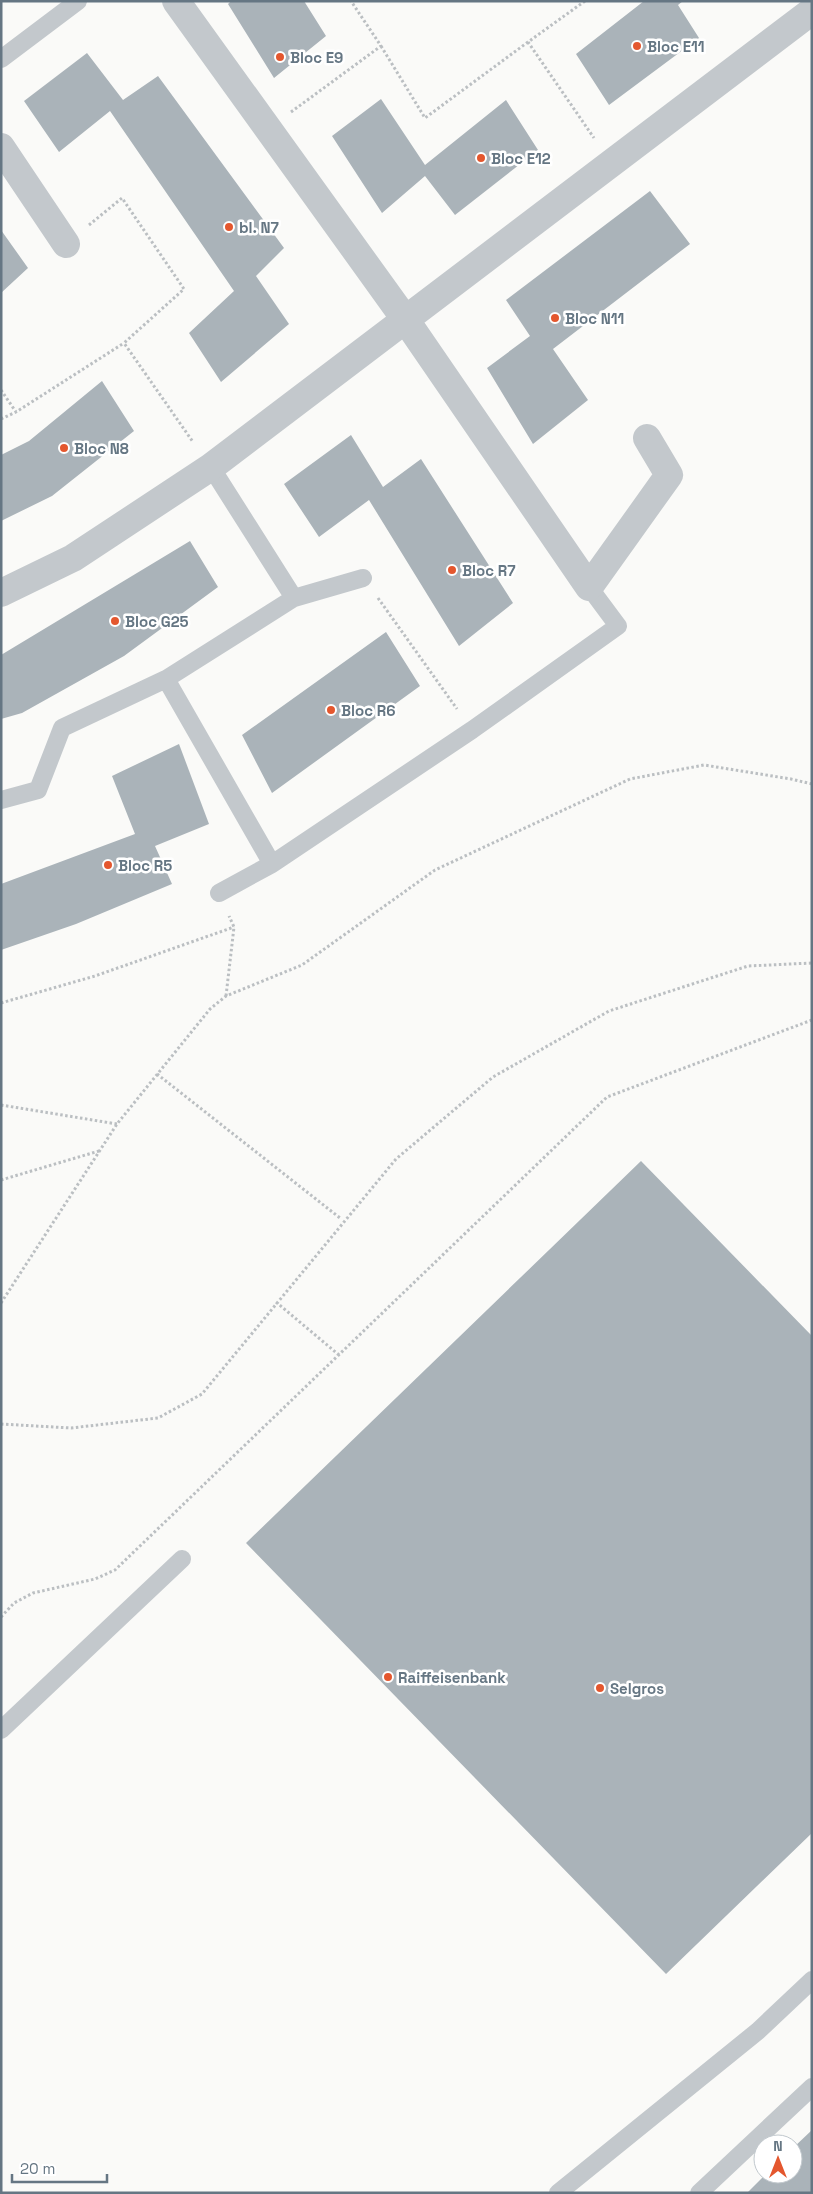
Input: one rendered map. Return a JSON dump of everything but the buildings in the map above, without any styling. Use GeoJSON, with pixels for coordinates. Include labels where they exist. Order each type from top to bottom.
{"type":"FeatureCollection","features":[{"type":"Feature","properties":{"kind":"street"},"geometry":{"type":"LineString","coordinates":[[176,1],[405,318],[589,587],[669,474],[647,438]]}},
{"type":"Feature","properties":{"kind":"street"},"geometry":{"type":"LineString","coordinates":[[1,593],[73,558],[211,467],[812,11]]}},
{"type":"Feature","properties":{"kind":"street"},"geometry":{"type":"LineString","coordinates":[[1,147],[66,244]]}},
{"type":"Feature","properties":{"kind":"lane"},"geometry":{"type":"LineString","coordinates":[[1,59],[78,1]]}},
{"type":"Feature","properties":{"kind":"lane"},"geometry":{"type":"LineString","coordinates":[[211,467],[294,598]]}},
{"type":"Feature","properties":{"kind":"lane"},"geometry":{"type":"LineString","coordinates":[[1,800],[38,790],[62,728],[166,679],[294,598],[363,578]]}},
{"type":"Feature","properties":{"kind":"lane"},"geometry":{"type":"LineString","coordinates":[[219,893],[272,864],[472,730],[618,626],[589,587]]}},
{"type":"Feature","properties":{"kind":"lane"},"geometry":{"type":"LineString","coordinates":[[166,679],[272,864]]}},
{"type":"Feature","properties":{"kind":"lane"},"geometry":{"type":"LineString","coordinates":[[1,1730],[182,1559]]}},
{"type":"Feature","properties":{"kind":"lane"},"geometry":{"type":"LineString","coordinates":[[558,2193],[758,2031],[812,1980]]}},
{"type":"Feature","properties":{"kind":"lane"},"geometry":{"type":"LineString","coordinates":[[699,2193],[812,2087]]}},
{"type":"Feature","properties":{"kind":"path"},"geometry":{"type":"LineString","coordinates":[[351,1],[425,118],[584,1]]}},
{"type":"Feature","properties":{"kind":"path"},"geometry":{"type":"LineString","coordinates":[[528,42],[611,162]]}},
{"type":"Feature","properties":{"kind":"path"},"geometry":{"type":"LineString","coordinates":[[268,128],[381,46]]}},
{"type":"Feature","properties":{"kind":"path"},"geometry":{"type":"LineString","coordinates":[[1,419],[16,412],[124,343],[184,289],[122,198],[66,244]]}},
{"type":"Feature","properties":{"kind":"path"},"geometry":{"type":"LineString","coordinates":[[124,343],[211,467]]}},
{"type":"Feature","properties":{"kind":"path"},"geometry":{"type":"LineString","coordinates":[[1,390],[16,412]]}},
{"type":"Feature","properties":{"kind":"path"},"geometry":{"type":"LineString","coordinates":[[363,578],[472,730]]}},
{"type":"Feature","properties":{"kind":"path"},"geometry":{"type":"LineString","coordinates":[[1,1303],[117,1124],[210,1009],[226,996],[302,965],[435,870],[630,779],[704,765],[812,784]]}},
{"type":"Feature","properties":{"kind":"path"},"geometry":{"type":"LineString","coordinates":[[219,893],[234,927],[226,996]]}},
{"type":"Feature","properties":{"kind":"path"},"geometry":{"type":"LineString","coordinates":[[1,1003],[95,976],[234,927]]}},
{"type":"Feature","properties":{"kind":"path"},"geometry":{"type":"LineString","coordinates":[[1,1424],[71,1428],[158,1418],[202,1394],[276,1302],[396,1159],[493,1077],[609,1011],[748,966],[812,963]]}},
{"type":"Feature","properties":{"kind":"path"},"geometry":{"type":"LineString","coordinates":[[1,1617],[14,1603],[33,1593],[95,1579],[115,1570],[607,1096],[812,1020]]}},
{"type":"Feature","properties":{"kind":"path"},"geometry":{"type":"LineString","coordinates":[[157,1074],[340,1218]]}},
{"type":"Feature","properties":{"kind":"path"},"geometry":{"type":"LineString","coordinates":[[1,1105],[117,1124]]}},
{"type":"Feature","properties":{"kind":"path"},"geometry":{"type":"LineString","coordinates":[[1,1180],[100,1151]]}},
{"type":"Feature","properties":{"kind":"path"},"geometry":{"type":"LineString","coordinates":[[276,1302],[339,1355]]}},
{"type":"Feature","properties":{"kind":"place","name":"Bloc E11"},"geometry":{"type":"Point","coordinates":[637,46]}},
{"type":"Feature","properties":{"kind":"place","name":"Bloc E9"},"geometry":{"type":"Point","coordinates":[280,57]}},
{"type":"Feature","properties":{"kind":"place","name":"Bloc E12"},"geometry":{"type":"Point","coordinates":[481,158]}},
{"type":"Feature","properties":{"kind":"place","name":"bl. N7"},"geometry":{"type":"Point","coordinates":[229,227]}},
{"type":"Feature","properties":{"kind":"place","name":"Bloc N11"},"geometry":{"type":"Point","coordinates":[555,318]}},
{"type":"Feature","properties":{"kind":"place","name":"Bloc N8"},"geometry":{"type":"Point","coordinates":[64,448]}},
{"type":"Feature","properties":{"kind":"place","name":"Bloc R7"},"geometry":{"type":"Point","coordinates":[452,570]}},
{"type":"Feature","properties":{"kind":"place","name":"Bloc G25"},"geometry":{"type":"Point","coordinates":[115,621]}},
{"type":"Feature","properties":{"kind":"place","name":"Bloc R6"},"geometry":{"type":"Point","coordinates":[331,710]}},
{"type":"Feature","properties":{"kind":"place","name":"Bloc R5"},"geometry":{"type":"Point","coordinates":[108,865]}},
{"type":"Feature","properties":{"kind":"place","name":"Raiffeisenbank"},"geometry":{"type":"Point","coordinates":[388,1677]}},
{"type":"Feature","properties":{"kind":"place","name":"Selgros"},"geometry":{"type":"Point","coordinates":[600,1688]}}]}
